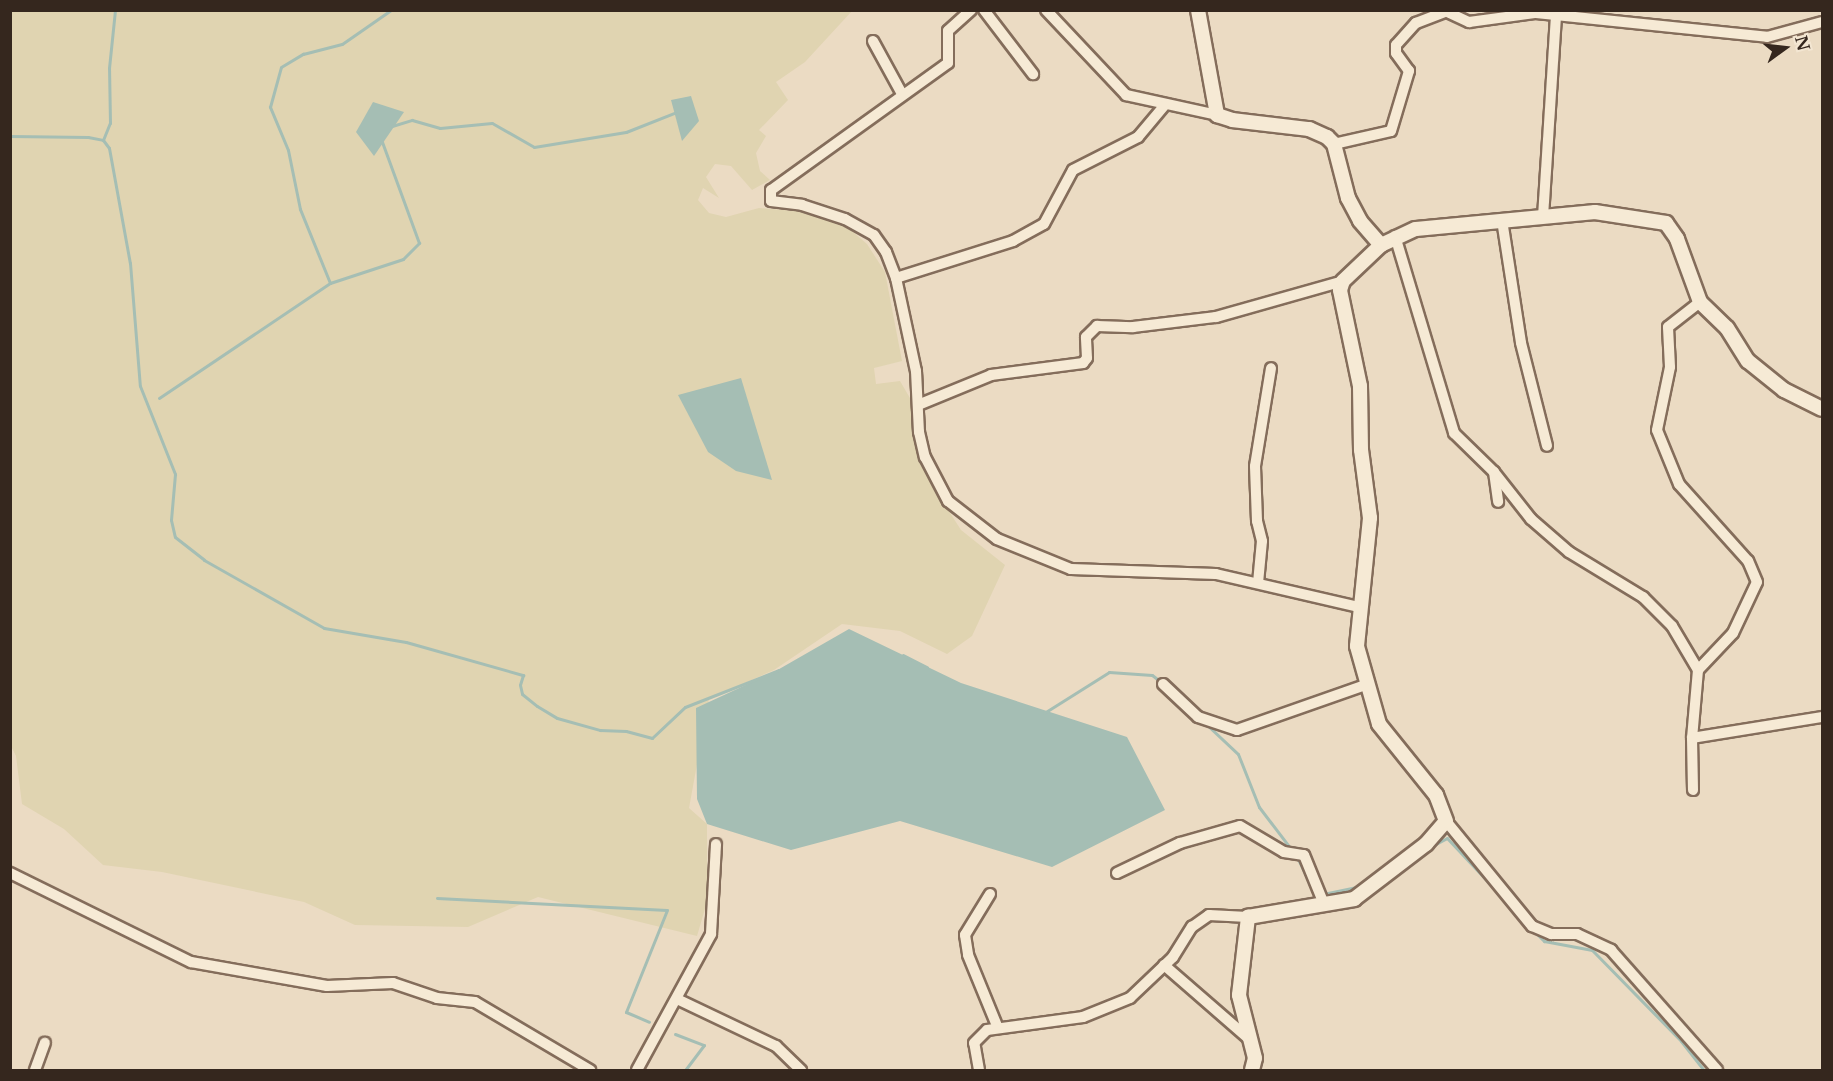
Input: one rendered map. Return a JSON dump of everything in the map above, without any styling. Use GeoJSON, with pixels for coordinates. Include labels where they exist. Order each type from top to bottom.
{"type":"FeatureCollection","features":[{"type":"Feature","properties":{"kind":"street"},"geometry":{"type":"LineString","coordinates":[[970,10],[948,31],[948,63],[902,94],[813,163],[771,190],[771,201],[802,205],[845,219],[874,235],[886,252],[896,278],[915,371],[919,432],[934,478],[948,501],[997,539],[1071,569],[1216,574],[1359,606]]}},
{"type":"Feature","properties":{"kind":"street"},"geometry":{"type":"LineString","coordinates":[[984,10],[1034,74]]}},
{"type":"Feature","properties":{"kind":"street"},"geometry":{"type":"LineString","coordinates":[[1046,10],[1126,95],[1164,106],[1217,115],[1245,123],[1309,129],[1334,144],[1391,131],[1409,70],[1396,53],[1395,45],[1416,23],[1443,11],[1469,22],[1483,23],[1536,13],[1556,14],[1767,37],[1822,22]]}},
{"type":"Feature","properties":{"kind":"street"},"geometry":{"type":"LineString","coordinates":[[1198,10],[1217,115]]}},
{"type":"Feature","properties":{"kind":"street"},"geometry":{"type":"LineString","coordinates":[[1543,217],[1556,14]]}},
{"type":"Feature","properties":{"kind":"street"},"geometry":{"type":"LineString","coordinates":[[873,40],[902,94]]}},
{"type":"Feature","properties":{"kind":"street"},"geometry":{"type":"LineString","coordinates":[[896,278],[1013,241],[1044,224],[1073,171],[1138,137],[1164,106]]}},
{"type":"Feature","properties":{"kind":"street"},"geometry":{"type":"LineString","coordinates":[[1334,144],[1348,198],[1360,221],[1381,245]]}},
{"type":"Feature","properties":{"kind":"street"},"geometry":{"type":"LineString","coordinates":[[918,405],[991,375],[1083,363],[1087,358],[1086,337],[1097,326],[1133,327],[1216,317],[1343,281],[1381,245],[1395,236],[1416,229],[1609,212],[1666,223],[1677,239],[1700,302],[1727,328],[1748,362],[1784,390],[1822,409]]}},
{"type":"Feature","properties":{"kind":"street"},"geometry":{"type":"LineString","coordinates":[[1502,220],[1521,343],[1547,446]]}},
{"type":"Feature","properties":{"kind":"street"},"geometry":{"type":"LineString","coordinates":[[1395,236],[1454,433],[1494,472],[1531,519],[1569,552],[1643,597],[1672,626],[1698,670],[1692,738],[1693,790]]}},
{"type":"Feature","properties":{"kind":"street"},"geometry":{"type":"LineString","coordinates":[[1343,281],[1343,311],[1360,386],[1361,450],[1370,518],[1359,606],[1357,646],[1379,724],[1436,795],[1446,821],[1532,926],[1551,934],[1586,937],[1611,950],[1717,1071]]}},
{"type":"Feature","properties":{"kind":"street"},"geometry":{"type":"LineString","coordinates":[[1698,670],[1733,633],[1757,582],[1748,561],[1679,484],[1658,430],[1670,367],[1668,327],[1700,302]]}},
{"type":"Feature","properties":{"kind":"street"},"geometry":{"type":"LineString","coordinates":[[1258,583],[1262,541],[1257,521],[1255,466],[1271,368]]}},
{"type":"Feature","properties":{"kind":"street"},"geometry":{"type":"LineString","coordinates":[[1494,472],[1498,502]]}},
{"type":"Feature","properties":{"kind":"street"},"geometry":{"type":"LineString","coordinates":[[1163,684],[1198,717],[1237,730],[1368,684]]}},
{"type":"Feature","properties":{"kind":"street"},"geometry":{"type":"LineString","coordinates":[[1692,738],[1822,717]]}},
{"type":"Feature","properties":{"kind":"street"},"geometry":{"type":"LineString","coordinates":[[979,1071],[974,1043],[978,1035],[998,1028],[1083,1017],[1130,998],[1164,965],[1192,927],[1209,915],[1248,917],[1354,899],[1426,844],[1446,821]]}},
{"type":"Feature","properties":{"kind":"street"},"geometry":{"type":"LineString","coordinates":[[1117,873],[1180,843],[1240,826],[1259,833],[1284,852],[1304,855],[1324,904]]}},
{"type":"Feature","properties":{"kind":"street"},"geometry":{"type":"LineString","coordinates":[[637,1071],[711,934],[716,844]]}},
{"type":"Feature","properties":{"kind":"street"},"geometry":{"type":"LineString","coordinates":[[10,873],[191,962],[327,986],[393,983],[437,998],[475,1002],[590,1071]]}},
{"type":"Feature","properties":{"kind":"street"},"geometry":{"type":"LineString","coordinates":[[990,894],[965,935],[968,955],[998,1028]]}},
{"type":"Feature","properties":{"kind":"street"},"geometry":{"type":"LineString","coordinates":[[1248,917],[1239,995],[1255,1058],[1252,1071]]}},
{"type":"Feature","properties":{"kind":"street"},"geometry":{"type":"LineString","coordinates":[[1164,965],[1250,1040]]}},
{"type":"Feature","properties":{"kind":"street"},"geometry":{"type":"LineString","coordinates":[[676,999],[776,1046],[801,1071]]}},
{"type":"Feature","properties":{"kind":"street"},"geometry":{"type":"LineString","coordinates":[[35,1071],[45,1043]]}},
{"type":"Feature","properties":{"kind":"shaded area"},"geometry":{"type":"Polygon","coordinates":[[[10,11],[852,11],[805,62],[776,82],[788,100],[759,130],[766,136],[756,153],[760,171],[770,180],[752,190],[731,166],[715,164],[706,177],[719,198],[703,188],[698,200],[709,213],[726,217],[759,208],[809,212],[846,226],[867,244],[885,272],[902,361],[874,368],[876,384],[900,381],[914,405],[918,448],[927,477],[961,530],[1005,565],[972,636],[947,654],[900,631],[842,624],[774,670],[709,699],[689,808],[707,824],[707,902],[697,936],[538,897],[468,927],[355,925],[304,902],[162,872],[103,865],[64,829],[22,804],[16,756],[10,744],[10,11]]]}},
{"type":"Feature","properties":{"kind":"shaded area"},"geometry":{"type":"Polygon","coordinates":[[[691,96],[699,121],[682,141],[671,100],[691,96]]]}},
{"type":"Feature","properties":{"kind":"shaded area"},"geometry":{"type":"Polygon","coordinates":[[[373,102],[404,112],[374,156],[356,132],[373,102]]]}},
{"type":"Feature","properties":{"kind":"shaded area"},"geometry":{"type":"Polygon","coordinates":[[[741,378],[772,480],[736,471],[708,452],[678,395],[741,378]]]}},
{"type":"Feature","properties":{"kind":"shaded area"},"geometry":{"type":"Polygon","coordinates":[[[849,629],[961,683],[1127,737],[1165,810],[1052,867],[900,821],[791,850],[707,824],[697,799],[696,708],[774,672],[849,629]]]}},
{"type":"Feature","properties":{"kind":"waterway"},"geometry":{"type":"LineString","coordinates":[[103,140],[110,123],[109,68],[115,10]]}},
{"type":"Feature","properties":{"kind":"waterway"},"geometry":{"type":"LineString","coordinates":[[159,398],[330,283],[300,209],[288,150],[270,107],[281,67],[303,54],[342,44],[391,10]]}},
{"type":"Feature","properties":{"kind":"waterway"},"geometry":{"type":"LineString","coordinates":[[392,126],[412,120],[440,128],[492,123],[534,147],[626,132],[674,113]]}},
{"type":"Feature","properties":{"kind":"waterway"},"geometry":{"type":"LineString","coordinates":[[10,136],[88,137],[103,140],[109,148],[130,263],[140,386],[175,474],[171,520],[175,537],[204,560],[324,628],[406,642],[523,675],[520,685],[522,694],[537,706],[557,718],[600,730],[626,731],[652,738],[685,707],[779,670]]}},
{"type":"Feature","properties":{"kind":"waterway"},"geometry":{"type":"LineString","coordinates":[[330,283],[403,259],[419,243],[382,142]]}},
{"type":"Feature","properties":{"kind":"waterway"},"geometry":{"type":"LineString","coordinates":[[903,655],[927,667]]}},
{"type":"Feature","properties":{"kind":"waterway"},"geometry":{"type":"LineString","coordinates":[[1044,713],[1109,672],[1152,675],[1161,682]]}},
{"type":"Feature","properties":{"kind":"waterway"},"geometry":{"type":"LineString","coordinates":[[1205,723],[1238,754],[1259,807],[1291,849]]}},
{"type":"Feature","properties":{"kind":"waterway"},"geometry":{"type":"LineString","coordinates":[[1432,846],[1447,838],[1506,901]]}},
{"type":"Feature","properties":{"kind":"waterway"},"geometry":{"type":"LineString","coordinates":[[1297,857],[1311,886]]}},
{"type":"Feature","properties":{"kind":"waterway"},"geometry":{"type":"LineString","coordinates":[[1323,894],[1360,886]]}},
{"type":"Feature","properties":{"kind":"waterway"},"geometry":{"type":"LineString","coordinates":[[437,898],[667,910],[626,1012],[649,1022]]}},
{"type":"Feature","properties":{"kind":"waterway"},"geometry":{"type":"LineString","coordinates":[[1535,932],[1544,941],[1592,950],[1681,1041],[1704,1070]]}},
{"type":"Feature","properties":{"kind":"waterway"},"geometry":{"type":"LineString","coordinates":[[675,1034],[704,1045],[685,1070]]}}]}
